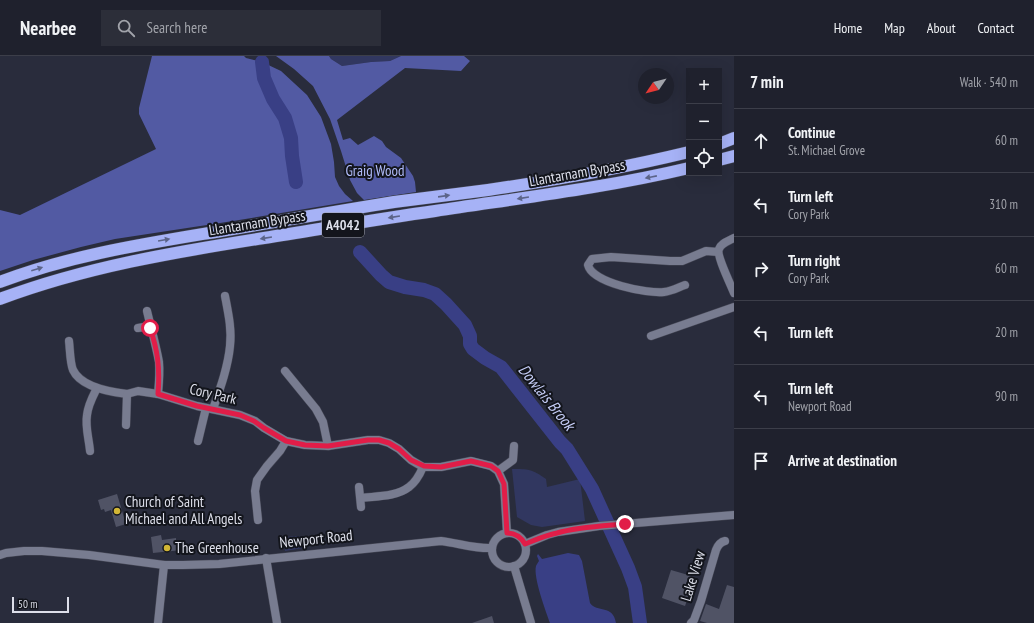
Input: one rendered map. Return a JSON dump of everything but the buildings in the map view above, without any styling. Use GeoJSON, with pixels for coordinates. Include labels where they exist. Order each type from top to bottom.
{"type":"FeatureCollection","features":[{"type":"Feature","properties":{"kind":"highway"},"geometry":{"type":"LineString","coordinates":[[722,143],[734,138]]}},
{"type":"Feature","properties":{"kind":"highway","name":"Llantarnam Bypass"},"geometry":{"type":"LineString","coordinates":[[0,282],[55,264],[162,240],[393,202],[488,190],[591,173],[686,153]]}},
{"type":"Feature","properties":{"kind":"highway"},"geometry":{"type":"LineString","coordinates":[[722,159],[734,156]]}},
{"type":"Feature","properties":{"kind":"highway","name":"Llantarnam Bypass"},"geometry":{"type":"LineString","coordinates":[[0,299],[28,288],[112,265],[165,254],[412,214],[580,189],[655,176],[686,169]]}},
{"type":"Feature","properties":{"kind":"street"},"geometry":{"type":"LineString","coordinates":[[734,238],[725,242],[719,248],[718,252],[734,293]]}},
{"type":"Feature","properties":{"kind":"street"},"geometry":{"type":"LineString","coordinates":[[685,285],[674,290],[664,292],[631,289],[609,282],[594,274],[589,270],[588,265],[592,259],[611,256],[682,261],[706,251],[718,252]]}},
{"type":"Feature","properties":{"kind":"street"},"geometry":{"type":"LineString","coordinates":[[198,441],[223,378],[230,346],[230,326],[225,296]]}},
{"type":"Feature","properties":{"kind":"street"},"geometry":{"type":"LineString","coordinates":[[652,336],[734,307]]}},
{"type":"Feature","properties":{"kind":"street"},"geometry":{"type":"LineString","coordinates":[[147,312],[158,361],[160,376],[158,394]]}},
{"type":"Feature","properties":{"kind":"street"},"geometry":{"type":"LineString","coordinates":[[138,328],[150,326]]}},
{"type":"Feature","properties":{"kind":"street","name":"Cory Park"},"geometry":{"type":"LineString","coordinates":[[70,342],[73,369],[78,377],[97,388],[126,394],[138,391],[158,394],[197,406],[240,415],[254,421],[286,441],[305,445],[328,446],[368,440],[379,440],[389,443],[399,449],[411,460],[424,466],[441,467],[471,461],[491,466],[498,471]]}},
{"type":"Feature","properties":{"kind":"street"},"geometry":{"type":"LineString","coordinates":[[285,370],[311,402],[320,416],[328,446]]}},
{"type":"Feature","properties":{"kind":"street"},"geometry":{"type":"LineString","coordinates":[[90,451],[87,415],[90,401],[97,388]]}},
{"type":"Feature","properties":{"kind":"street"},"geometry":{"type":"LineString","coordinates":[[126,394],[126,426]]}},
{"type":"Feature","properties":{"kind":"street"},"geometry":{"type":"LineString","coordinates":[[258,520],[255,491],[257,480],[286,441]]}},
{"type":"Feature","properties":{"kind":"street"},"geometry":{"type":"LineString","coordinates":[[507,533],[504,484],[498,471],[512,460],[514,446]]}},
{"type":"Feature","properties":{"kind":"street"},"geometry":{"type":"LineString","coordinates":[[361,498],[397,493],[409,487],[417,478],[424,466]]}},
{"type":"Feature","properties":{"kind":"street"},"geometry":{"type":"LineString","coordinates":[[359,487],[361,507]]}},
{"type":"Feature","properties":{"kind":"street"},"geometry":{"type":"LineString","coordinates":[[525,544],[558,532],[599,526],[734,515]]}},
{"type":"Feature","properties":{"kind":"street"},"geometry":{"type":"LineString","coordinates":[[507,533],[516,534],[520,537],[525,544],[526,550],[525,555],[518,564],[508,567],[498,563],[492,554],[494,542],[501,534],[507,533]]}},
{"type":"Feature","properties":{"kind":"street","name":"Newport Road"},"geometry":{"type":"LineString","coordinates":[[0,555],[24,551],[42,551],[89,555],[164,565],[206,565],[441,541],[483,548],[492,548]]}},
{"type":"Feature","properties":{"kind":"street","name":"Lake View"},"geometry":{"type":"LineString","coordinates":[[691,623],[694,620],[701,601],[718,545],[725,541]]}},
{"type":"Feature","properties":{"kind":"street"},"geometry":{"type":"LineString","coordinates":[[266,558],[277,623]]}},
{"type":"Feature","properties":{"kind":"street"},"geometry":{"type":"LineString","coordinates":[[158,623],[164,565]]}},
{"type":"Feature","properties":{"kind":"street"},"geometry":{"type":"LineString","coordinates":[[514,566],[531,623]]}},
{"type":"Feature","properties":{"kind":"shaded area"},"geometry":{"type":"Polygon","coordinates":[[[329,56],[401,56],[390,61],[342,66],[329,56]]]}},
{"type":"Feature","properties":{"kind":"shaded area"},"geometry":{"type":"Polygon","coordinates":[[[512,469],[533,471],[537,473],[546,479],[547,487],[580,479],[585,521],[542,527],[531,525],[517,517],[512,469]]]}},
{"type":"Feature","properties":{"kind":"shaded area"},"geometry":{"type":"Polygon","coordinates":[[[301,536],[303,548],[285,551],[284,537],[301,536]]]}},
{"type":"Feature","properties":{"kind":"shaded area"},"geometry":{"type":"Polygon","coordinates":[[[568,553],[579,555],[582,561],[590,603],[597,608],[612,613],[616,623],[550,623],[536,578],[536,566],[539,561],[537,556],[538,554],[542,559],[568,553]]]}},
{"type":"Feature","properties":{"kind":"green space"},"geometry":{"type":"Polygon","coordinates":[[[152,56],[244,56],[246,58],[262,62],[281,71],[307,95],[321,117],[331,144],[335,177],[345,194],[353,201],[115,239],[33,260],[0,271],[0,210],[20,215],[156,149],[139,114],[139,108],[152,56]]]}},
{"type":"Feature","properties":{"kind":"green space","name":"Graig Wood"},"geometry":{"type":"Polygon","coordinates":[[[276,56],[329,56],[342,66],[390,61],[401,56],[464,56],[470,61],[461,71],[405,68],[337,120],[343,140],[350,138],[358,145],[374,136],[401,158],[413,176],[416,192],[364,200],[357,193],[350,180],[330,119],[313,86],[294,69],[276,56]]]}},
{"type":"Feature","properties":{"kind":"waterway","name":"Dowlais Brook"},"geometry":{"type":"LineString","coordinates":[[262,62],[264,78],[273,99],[285,118],[291,138],[296,182]]}},
{"type":"Feature","properties":{"kind":"waterway","name":"Dowlais Brook"},"geometry":{"type":"LineString","coordinates":[[360,252],[389,282],[435,294],[446,304],[465,325],[470,336],[470,344],[473,349],[501,367],[567,449],[592,489],[628,568],[635,587],[640,623]]}},
{"type":"Feature","properties":{"kind":"place","name":"Church of Saint Michael and All Angels"},"geometry":{"type":"Point","coordinates":[117,511]}},
{"type":"Feature","properties":{"kind":"place","name":"The Greenhouse"},"geometry":{"type":"Point","coordinates":[167,548]}},
{"type":"Feature","properties":{"kind":"route"},"geometry":{"type":"LineString","coordinates":[[150,328],[155,343],[160,376],[158,394],[197,406],[240,415],[254,421],[286,441],[305,445],[328,446],[368,440],[379,440],[389,443],[399,449],[411,460],[424,466],[441,467],[471,461],[491,466],[498,471],[504,484],[507,533],[516,534],[525,544],[558,532],[625,524]]}}]}
